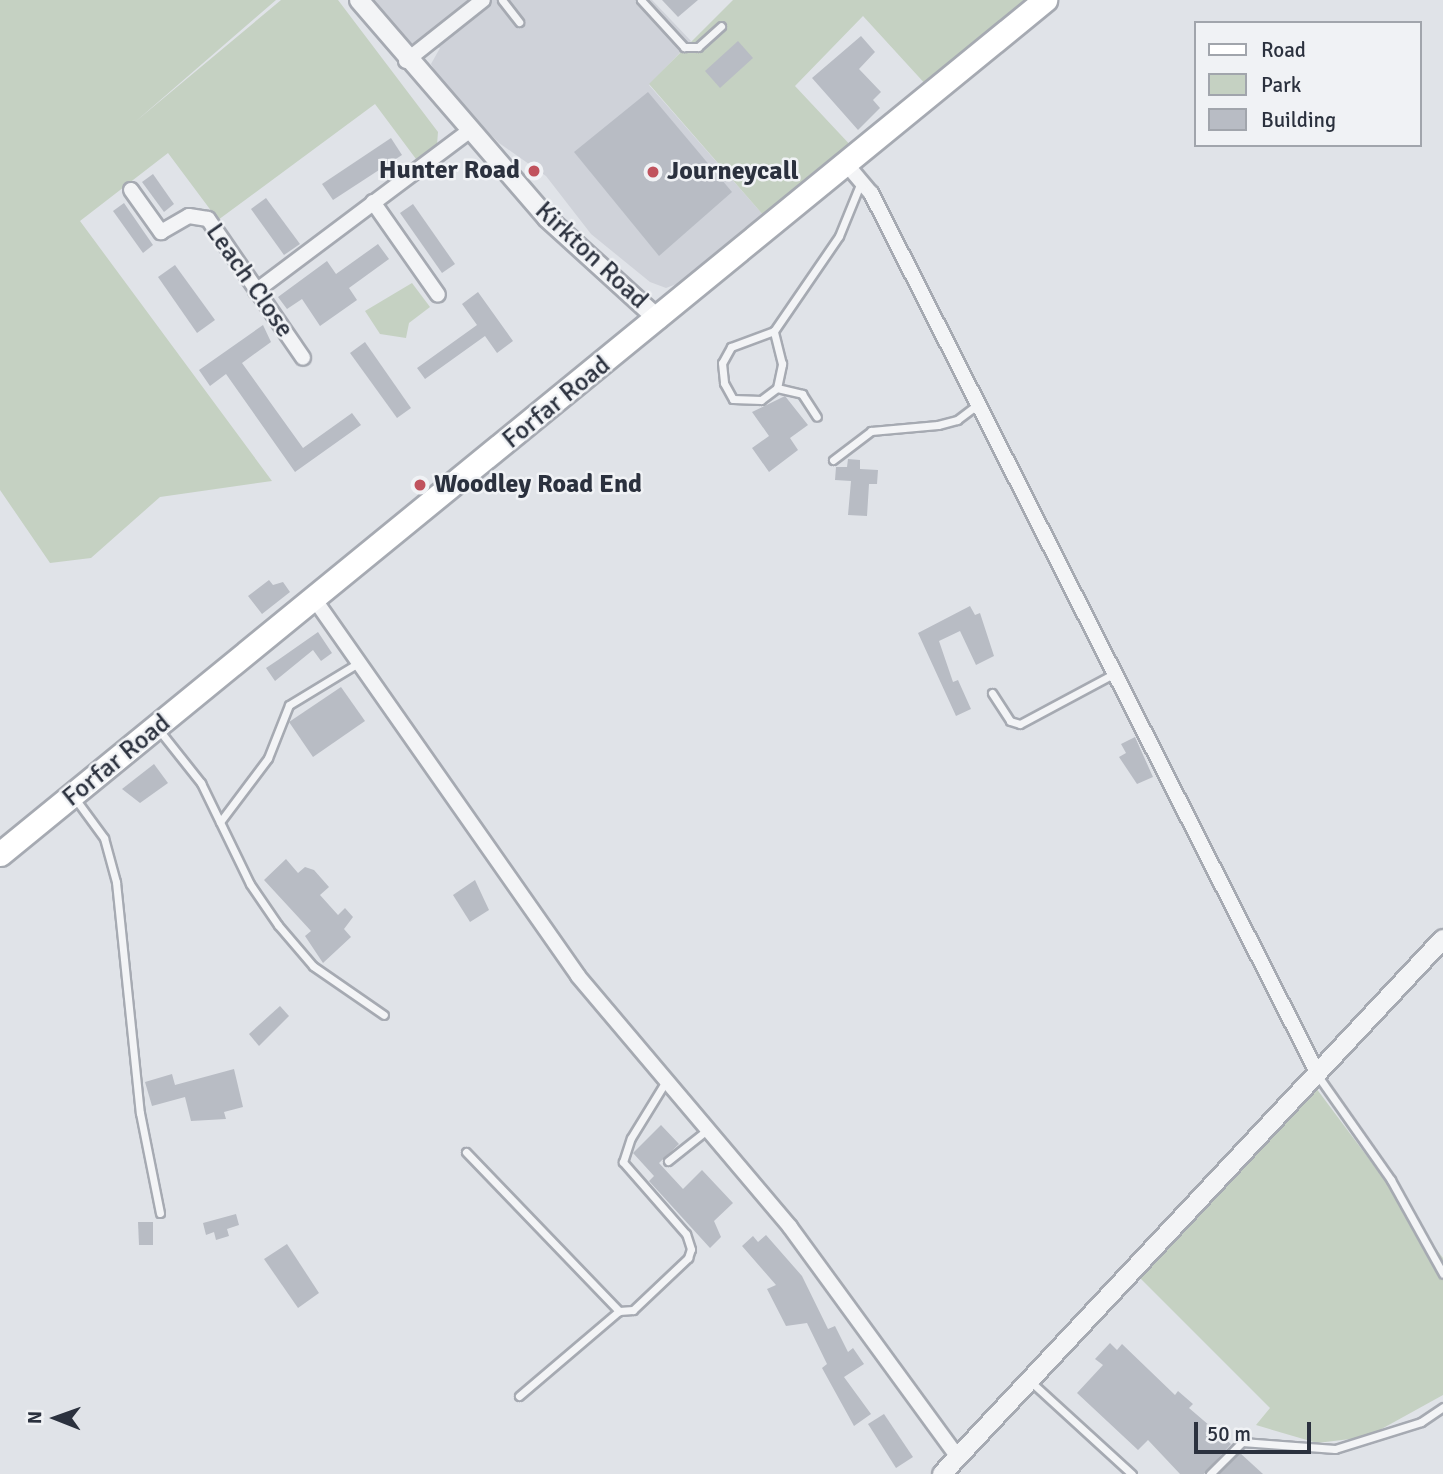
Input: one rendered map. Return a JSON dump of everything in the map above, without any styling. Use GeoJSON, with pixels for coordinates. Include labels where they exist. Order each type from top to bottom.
{"type":"FeatureCollection","features":[{"type":"Feature","properties":{"kind":"main road","name":"Forfar Road"},"geometry":{"type":"LineString","coordinates":[[0,854],[158,729],[659,320],[855,174],[1045,0]]}},
{"type":"Feature","properties":{"kind":"street","name":"Kirkton Road"},"geometry":{"type":"LineString","coordinates":[[359,0],[406,61],[547,218],[659,320]]}},
{"type":"Feature","properties":{"kind":"street"},"geometry":{"type":"LineString","coordinates":[[406,61],[482,0]]}},
{"type":"Feature","properties":{"kind":"street"},"geometry":{"type":"LineString","coordinates":[[256,291],[468,132]]}},
{"type":"Feature","properties":{"kind":"street"},"geometry":{"type":"LineString","coordinates":[[855,174],[978,404],[1317,1072]]}},
{"type":"Feature","properties":{"kind":"street","name":"Leach Close"},"geometry":{"type":"LineString","coordinates":[[131,190],[161,232],[189,216],[208,219],[303,358]]}},
{"type":"Feature","properties":{"kind":"street"},"geometry":{"type":"LineString","coordinates":[[373,202],[438,295]]}},
{"type":"Feature","properties":{"kind":"street"},"geometry":{"type":"LineString","coordinates":[[315,600],[530,911],[667,1081],[790,1227],[958,1457]]}},
{"type":"Feature","properties":{"kind":"street"},"geometry":{"type":"LineString","coordinates":[[942,1474],[1443,939]]}},
{"type":"Feature","properties":{"kind":"lane"},"geometry":{"type":"LineString","coordinates":[[502,0],[519,22]]}},
{"type":"Feature","properties":{"kind":"lane"},"geometry":{"type":"LineString","coordinates":[[641,0],[684,47],[698,47],[721,26]]}},
{"type":"Feature","properties":{"kind":"lane"},"geometry":{"type":"LineString","coordinates":[[774,331],[782,364],[777,388],[761,400],[733,399],[724,383],[722,363],[731,346],[774,331],[839,236],[855,174]]}},
{"type":"Feature","properties":{"kind":"lane"},"geometry":{"type":"LineString","coordinates":[[777,388],[802,394],[817,417]]}},
{"type":"Feature","properties":{"kind":"lane"},"geometry":{"type":"LineString","coordinates":[[833,460],[871,431],[938,425],[957,420],[978,404]]}},
{"type":"Feature","properties":{"kind":"lane"},"geometry":{"type":"LineString","coordinates":[[220,822],[268,758],[289,705],[358,663]]}},
{"type":"Feature","properties":{"kind":"lane"},"geometry":{"type":"LineString","coordinates":[[992,693],[1010,721],[1020,724],[1115,673]]}},
{"type":"Feature","properties":{"kind":"lane"},"geometry":{"type":"LineString","coordinates":[[158,729],[201,783],[250,884],[313,966],[384,1015]]}},
{"type":"Feature","properties":{"kind":"lane"},"geometry":{"type":"LineString","coordinates":[[73,796],[104,838],[116,882],[140,1113],[160,1213]]}},
{"type":"Feature","properties":{"kind":"lane"},"geometry":{"type":"LineString","coordinates":[[1317,1072],[1391,1181],[1443,1273]]}},
{"type":"Feature","properties":{"kind":"lane"},"geometry":{"type":"LineString","coordinates":[[519,1396],[619,1311],[645,1303],[691,1249],[686,1234],[623,1162],[631,1138],[667,1081]]}},
{"type":"Feature","properties":{"kind":"lane"},"geometry":{"type":"LineString","coordinates":[[668,1161],[707,1129]]}},
{"type":"Feature","properties":{"kind":"lane"},"geometry":{"type":"LineString","coordinates":[[466,1152],[619,1311]]}},
{"type":"Feature","properties":{"kind":"lane"},"geometry":{"type":"LineString","coordinates":[[1029,1381],[1132,1474]]}},
{"type":"Feature","properties":{"kind":"lane"},"geometry":{"type":"LineString","coordinates":[[1210,1474],[1242,1442],[1335,1449],[1421,1422],[1443,1407]]}},
{"type":"Feature","properties":{"kind":"shaded area"},"geometry":{"type":"Polygon","coordinates":[[[367,0],[652,0],[691,41],[649,85],[764,216],[698,276],[666,288],[650,282],[591,234],[546,176],[499,143],[445,88],[431,64],[440,48],[407,42],[367,0]]]}},
{"type":"Feature","properties":{"kind":"green space"},"geometry":{"type":"Polygon","coordinates":[[[0,0],[276,0],[135,122],[281,0],[338,0],[438,132],[437,145],[416,159],[375,104],[218,220],[168,153],[80,221],[272,481],[160,497],[91,558],[50,563],[0,490],[0,0]]]}},
{"type":"Feature","properties":{"kind":"green space"},"geometry":{"type":"Polygon","coordinates":[[[733,0],[1031,0],[928,87],[863,16],[795,86],[854,149],[764,216],[649,84],[733,0]]]}},
{"type":"Feature","properties":{"kind":"green space"},"geometry":{"type":"Polygon","coordinates":[[[412,283],[430,307],[409,323],[406,338],[380,334],[365,311],[412,283]]]}},
{"type":"Feature","properties":{"kind":"green space"},"geometry":{"type":"Polygon","coordinates":[[[1316,1088],[1443,1258],[1443,1395],[1367,1437],[1317,1443],[1256,1425],[1270,1408],[1139,1277],[1316,1088]]]}},
{"type":"Feature","properties":{"kind":"building"},"geometry":{"type":"Polygon","coordinates":[[[662,0],[698,0],[678,17],[662,0]]]}},
{"type":"Feature","properties":{"kind":"building"},"geometry":{"type":"Polygon","coordinates":[[[861,36],[875,52],[859,69],[881,92],[873,100],[880,108],[858,130],[812,78],[861,36]]]}},
{"type":"Feature","properties":{"kind":"building"},"geometry":{"type":"Polygon","coordinates":[[[738,41],[753,58],[720,88],[705,71],[738,41]]]}},
{"type":"Feature","properties":{"kind":"building","name":"Journeycall"},"geometry":{"type":"Polygon","coordinates":[[[648,92],[732,192],[659,256],[574,152],[648,92]]]}},
{"type":"Feature","properties":{"kind":"building"},"geometry":{"type":"Polygon","coordinates":[[[391,138],[402,155],[333,200],[322,184],[391,138]]]}},
{"type":"Feature","properties":{"kind":"building"},"geometry":{"type":"Polygon","coordinates":[[[153,174],[174,204],[164,212],[142,182],[153,174]]]}},
{"type":"Feature","properties":{"kind":"building"},"geometry":{"type":"Polygon","coordinates":[[[266,198],[300,244],[284,255],[251,209],[266,198]]]}},
{"type":"Feature","properties":{"kind":"building"},"geometry":{"type":"Polygon","coordinates":[[[124,203],[153,245],[143,253],[113,211],[124,203]]]}},
{"type":"Feature","properties":{"kind":"building"},"geometry":{"type":"Polygon","coordinates":[[[413,204],[455,264],[442,273],[400,213],[413,204]]]}},
{"type":"Feature","properties":{"kind":"building"},"geometry":{"type":"Polygon","coordinates":[[[378,244],[389,259],[349,288],[357,300],[320,326],[302,299],[287,309],[278,297],[327,261],[336,274],[378,244]]]}},
{"type":"Feature","properties":{"kind":"building"},"geometry":{"type":"Polygon","coordinates":[[[175,265],[215,320],[197,333],[158,277],[175,265]]]}},
{"type":"Feature","properties":{"kind":"building"},"geometry":{"type":"Polygon","coordinates":[[[478,292],[513,341],[497,353],[485,336],[425,379],[417,368],[477,325],[462,304],[478,292]]]}},
{"type":"Feature","properties":{"kind":"building"},"geometry":{"type":"Polygon","coordinates":[[[263,325],[271,342],[242,363],[303,448],[352,413],[361,425],[295,472],[226,374],[210,386],[199,370],[263,325]]]}},
{"type":"Feature","properties":{"kind":"building"},"geometry":{"type":"Polygon","coordinates":[[[365,342],[411,408],[397,418],[350,353],[365,342]]]}},
{"type":"Feature","properties":{"kind":"building"},"geometry":{"type":"Polygon","coordinates":[[[785,396],[808,425],[790,438],[798,450],[769,472],[752,448],[769,436],[752,412],[785,396]]]}},
{"type":"Feature","properties":{"kind":"building"},"geometry":{"type":"Polygon","coordinates":[[[848,459],[860,460],[860,469],[878,470],[877,484],[869,484],[867,516],[848,515],[851,481],[835,480],[836,467],[847,467],[848,459]]]}},
{"type":"Feature","properties":{"kind":"building"},"geometry":{"type":"Polygon","coordinates":[[[269,580],[273,585],[283,582],[290,592],[262,614],[248,596],[269,580]]]}},
{"type":"Feature","properties":{"kind":"building"},"geometry":{"type":"Polygon","coordinates":[[[970,606],[975,615],[980,613],[994,656],[976,665],[960,631],[939,641],[953,682],[958,680],[971,709],[956,716],[918,633],[970,606]]]}},
{"type":"Feature","properties":{"kind":"building"},"geometry":{"type":"Polygon","coordinates":[[[318,632],[332,653],[321,661],[313,650],[275,681],[266,668],[318,632]]]}},
{"type":"Feature","properties":{"kind":"building"},"geometry":{"type":"Polygon","coordinates":[[[341,687],[365,721],[313,757],[289,722],[341,687]]]}},
{"type":"Feature","properties":{"kind":"building"},"geometry":{"type":"Polygon","coordinates":[[[1135,737],[1153,777],[1137,784],[1119,757],[1126,753],[1121,744],[1135,737]]]}},
{"type":"Feature","properties":{"kind":"building"},"geometry":{"type":"Polygon","coordinates":[[[154,764],[168,783],[140,803],[122,789],[154,764]]]}},
{"type":"Feature","properties":{"kind":"building"},"geometry":{"type":"Polygon","coordinates":[[[286,859],[298,873],[305,867],[314,870],[329,887],[320,895],[338,915],[345,908],[353,917],[344,929],[351,937],[323,963],[305,936],[311,931],[264,880],[286,859]]]}},
{"type":"Feature","properties":{"kind":"building"},"geometry":{"type":"Polygon","coordinates":[[[475,880],[489,910],[470,922],[453,895],[475,880]]]}},
{"type":"Feature","properties":{"kind":"building"},"geometry":{"type":"Polygon","coordinates":[[[280,1006],[289,1016],[259,1046],[249,1034],[280,1006]]]}},
{"type":"Feature","properties":{"kind":"building"},"geometry":{"type":"Polygon","coordinates":[[[234,1069],[243,1107],[224,1112],[226,1119],[191,1121],[185,1097],[152,1106],[145,1082],[172,1074],[175,1085],[234,1069]]]}},
{"type":"Feature","properties":{"kind":"building"},"geometry":{"type":"Polygon","coordinates":[[[661,1125],[679,1144],[659,1163],[683,1189],[702,1170],[733,1203],[714,1221],[721,1237],[710,1248],[649,1181],[654,1176],[633,1153],[661,1125]]]}},
{"type":"Feature","properties":{"kind":"building"},"geometry":{"type":"Polygon","coordinates":[[[236,1214],[239,1225],[227,1229],[229,1236],[216,1240],[214,1232],[206,1235],[203,1223],[236,1214]]]}},
{"type":"Feature","properties":{"kind":"building"},"geometry":{"type":"Polygon","coordinates":[[[138,1222],[153,1222],[153,1245],[139,1245],[138,1222]]]}},
{"type":"Feature","properties":{"kind":"building"},"geometry":{"type":"Polygon","coordinates":[[[766,1235],[802,1276],[828,1329],[835,1326],[848,1352],[853,1348],[864,1364],[844,1377],[871,1414],[854,1426],[822,1368],[827,1364],[807,1323],[786,1326],[767,1289],[776,1285],[742,1246],[753,1236],[758,1242],[766,1235]]]}},
{"type":"Feature","properties":{"kind":"building"},"geometry":{"type":"Polygon","coordinates":[[[287,1244],[319,1293],[298,1308],[264,1259],[287,1244]]]}},
{"type":"Feature","properties":{"kind":"building"},"geometry":{"type":"Polygon","coordinates":[[[1110,1343],[1117,1350],[1122,1344],[1175,1395],[1178,1391],[1193,1404],[1189,1408],[1231,1444],[1204,1474],[1180,1474],[1148,1440],[1138,1450],[1077,1393],[1103,1365],[1095,1359],[1110,1343]]]}},
{"type":"Feature","properties":{"kind":"building"},"geometry":{"type":"Polygon","coordinates":[[[884,1414],[913,1457],[896,1468],[868,1424],[884,1414]]]}},
{"type":"Feature","properties":{"kind":"building"},"geometry":{"type":"Polygon","coordinates":[[[1240,1453],[1263,1474],[1219,1474],[1240,1453]]]}},
{"type":"Feature","properties":{"kind":"place","name":"Hunter Road"},"geometry":{"type":"Point","coordinates":[534,171]}},
{"type":"Feature","properties":{"kind":"place","name":"Journeycall"},"geometry":{"type":"Point","coordinates":[653,172]}},
{"type":"Feature","properties":{"kind":"place","name":"Woodley Road End"},"geometry":{"type":"Point","coordinates":[420,485]}}]}
